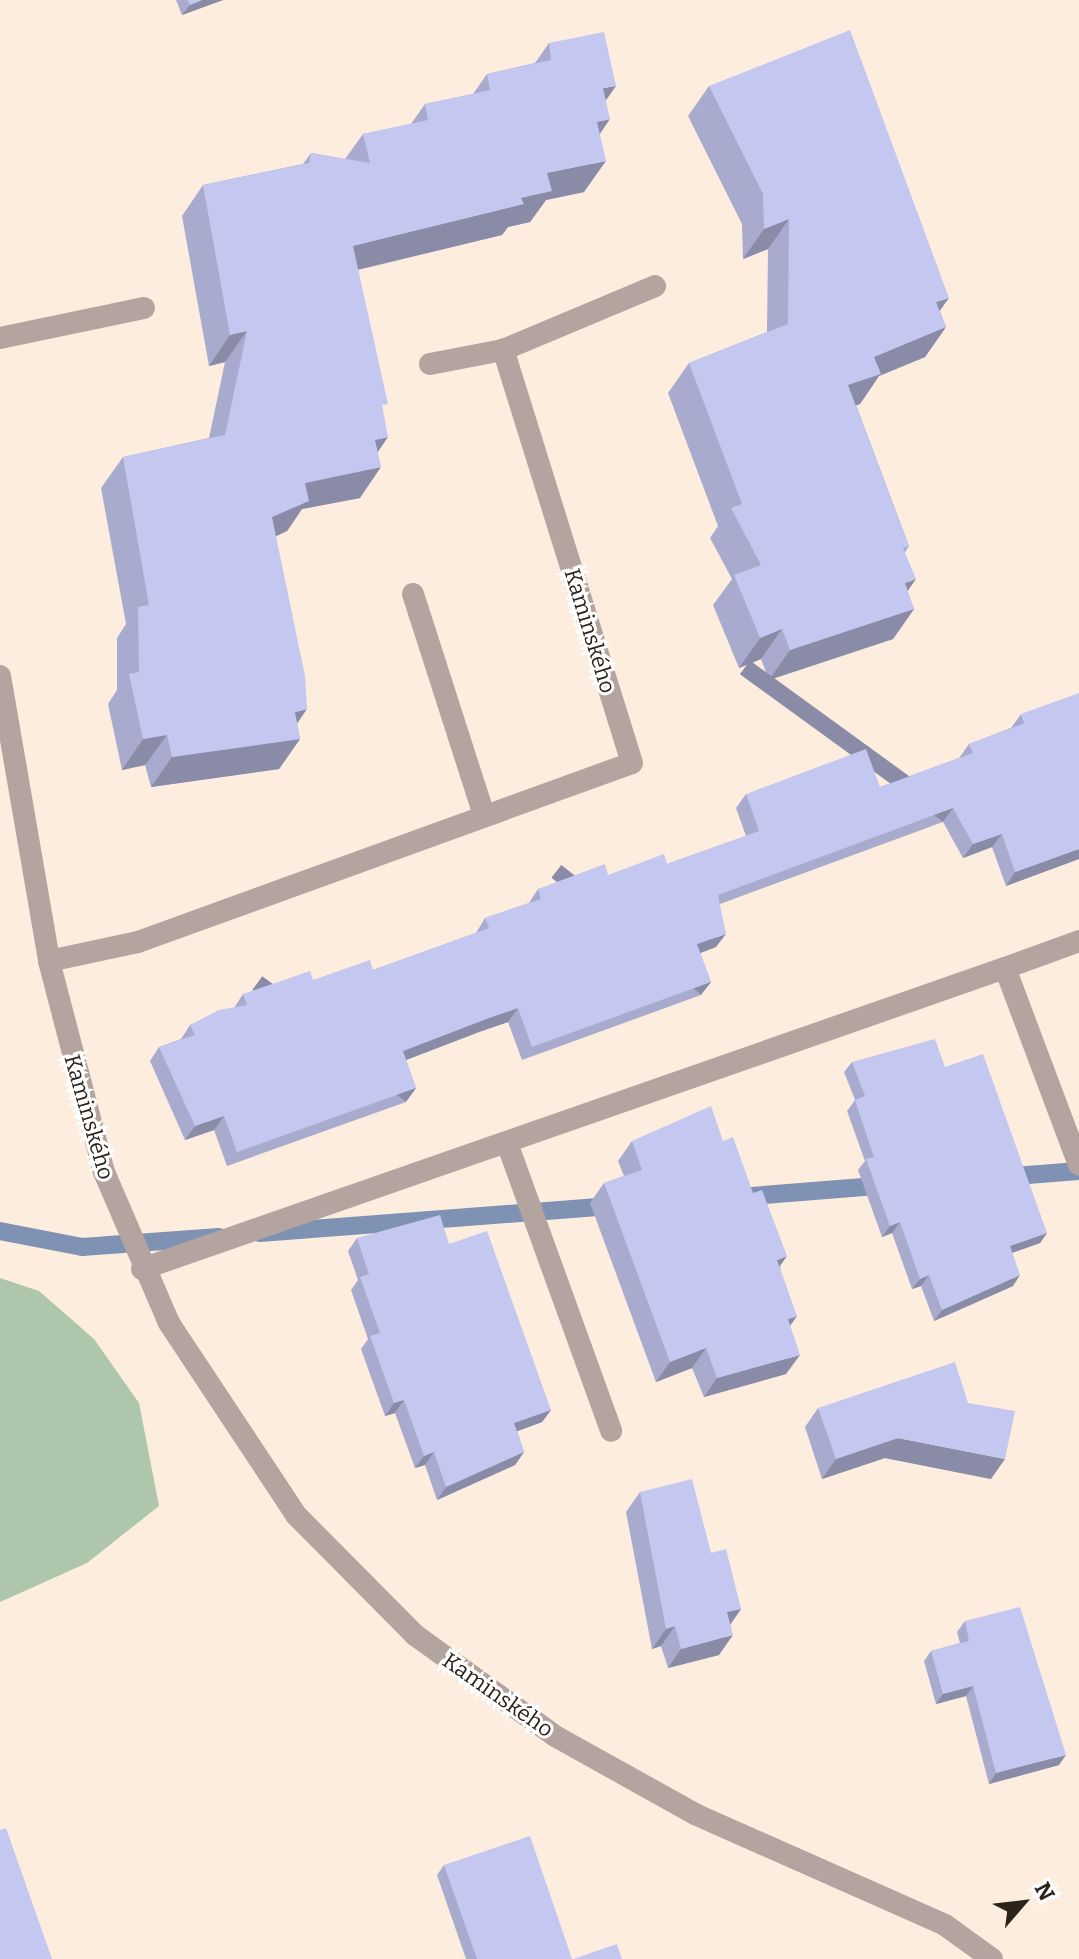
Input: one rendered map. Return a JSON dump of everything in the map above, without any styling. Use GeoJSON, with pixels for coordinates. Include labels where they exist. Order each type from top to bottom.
{"type":"FeatureCollection","features":[{"type":"Feature","properties":{"kind":"street"},"geometry":{"type":"LineString","coordinates":[[430,364],[503,350],[655,286]]}},
{"type":"Feature","properties":{"kind":"street"},"geometry":{"type":"LineString","coordinates":[[0,338],[144,308]]}},
{"type":"Feature","properties":{"kind":"street","name":"Kaminského"},"geometry":{"type":"LineString","coordinates":[[49,961],[138,942],[632,763],[503,350]]}},
{"type":"Feature","properties":{"kind":"street"},"geometry":{"type":"LineString","coordinates":[[413,594],[484,815]]}},
{"type":"Feature","properties":{"kind":"street","name":"Kaminského"},"geometry":{"type":"LineString","coordinates":[[0,676],[49,961],[100,1158],[142,1269],[201,1376],[296,1515],[415,1635],[514,1710],[625,1776],[945,1925],[992,1959]]}},
{"type":"Feature","properties":{"kind":"street"},"geometry":{"type":"LineString","coordinates":[[142,1269],[1079,941]]}},
{"type":"Feature","properties":{"kind":"street"},"geometry":{"type":"LineString","coordinates":[[1005,968],[1079,1165]]}},
{"type":"Feature","properties":{"kind":"street"},"geometry":{"type":"LineString","coordinates":[[507,1143],[611,1431]]}},
{"type":"Feature","properties":{"kind":"green space"},"geometry":{"type":"Polygon","coordinates":[[[0,1278],[39,1291],[94,1339],[139,1403],[159,1506],[87,1563],[0,1602],[0,1278]]]}},
{"type":"Feature","properties":{"kind":"building"},"geometry":{"type":"Polygon","coordinates":[[[850,30],[949,298],[936,302],[946,327],[874,357],[881,374],[848,385],[909,546],[903,548],[916,579],[905,583],[914,609],[790,650],[782,629],[760,638],[734,575],[761,565],[731,508],[742,504],[689,363],[788,324],[789,219],[764,229],[763,194],[709,86],[850,30]]]}},
{"type":"Feature","properties":{"kind":"building"},"geometry":{"type":"Polygon","coordinates":[[[604,32],[616,86],[603,88],[610,119],[597,122],[606,161],[547,173],[552,191],[521,198],[524,204],[353,246],[388,404],[382,405],[388,437],[375,440],[381,467],[305,483],[309,501],[272,517],[305,676],[307,709],[295,712],[300,739],[172,757],[167,735],[143,739],[129,674],[139,672],[138,607],[149,605],[123,457],[225,435],[247,331],[230,335],[203,185],[309,163],[311,153],[370,163],[363,134],[428,120],[425,104],[490,90],[487,74],[551,60],[549,43],[604,32]]]}},
{"type":"Feature","properties":{"kind":"building"},"geometry":{"type":"Polygon","coordinates":[[[1079,693],[1079,849],[1015,872],[1002,834],[973,844],[953,808],[718,895],[726,934],[697,944],[711,982],[532,1047],[518,1008],[489,1018],[403,1051],[416,1088],[237,1152],[224,1116],[195,1126],[159,1047],[195,1035],[190,1025],[219,1010],[247,1005],[243,994],[310,971],[313,980],[370,960],[373,970],[489,928],[485,918],[541,899],[538,889],[605,864],[608,875],[664,854],[667,864],[759,831],[746,794],[866,749],[880,787],[973,753],[969,744],[1025,723],[1021,714],[1079,693]]]}},
{"type":"Feature","properties":{"kind":"building"},"geometry":{"type":"Polygon","coordinates":[[[935,1039],[945,1067],[983,1054],[1047,1233],[1010,1246],[1020,1275],[942,1310],[929,1275],[920,1279],[900,1222],[890,1226],[866,1159],[874,1157],[855,1100],[865,1096],[852,1062],[935,1039]]]}},
{"type":"Feature","properties":{"kind":"building"},"geometry":{"type":"Polygon","coordinates":[[[711,1106],[723,1141],[733,1137],[753,1193],[762,1190],[787,1256],[777,1260],[797,1316],[788,1319],[800,1355],[717,1378],[706,1348],[670,1362],[604,1183],[642,1170],[632,1141],[711,1106]]]}},
{"type":"Feature","properties":{"kind":"building"},"geometry":{"type":"Polygon","coordinates":[[[440,1215],[449,1244],[487,1231],[551,1410],[514,1423],[524,1452],[446,1487],[434,1452],[424,1456],[404,1400],[394,1403],[370,1336],[380,1333],[360,1277],[369,1274],[357,1238],[440,1215]]]}},
{"type":"Feature","properties":{"kind":"building"},"geometry":{"type":"Polygon","coordinates":[[[955,1362],[968,1403],[1015,1411],[1005,1459],[898,1438],[836,1459],[818,1408],[955,1362]]]}},
{"type":"Feature","properties":{"kind":"building"},"geometry":{"type":"Polygon","coordinates":[[[692,1479],[711,1553],[726,1549],[741,1609],[727,1612],[733,1635],[681,1649],[675,1626],[666,1629],[640,1492],[692,1479]]]}},
{"type":"Feature","properties":{"kind":"building"},"geometry":{"type":"Polygon","coordinates":[[[1020,1607],[1066,1755],[996,1773],[973,1686],[943,1694],[931,1651],[969,1641],[965,1621],[1020,1607]]]}},
{"type":"Feature","properties":{"kind":"building"},"geometry":{"type":"Polygon","coordinates":[[[6,1828],[52,1959],[0,1959],[0,1830],[6,1828]]]}},
{"type":"Feature","properties":{"kind":"building"},"geometry":{"type":"Polygon","coordinates":[[[530,1836],[572,1959],[477,1959],[444,1865],[530,1836]]]}},
{"type":"Feature","properties":{"kind":"building"},"geometry":{"type":"Polygon","coordinates":[[[617,1944],[622,1959],[573,1959],[617,1944]]]}},
{"type":"Feature","properties":{"kind":"waterway"},"geometry":{"type":"LineString","coordinates":[[1002,1177],[1079,1171]]}},
{"type":"Feature","properties":{"kind":"waterway"},"geometry":{"type":"LineString","coordinates":[[739,1197],[889,1185]]}},
{"type":"Feature","properties":{"kind":"waterway"},"geometry":{"type":"LineString","coordinates":[[260,1233],[614,1206]]}},
{"type":"Feature","properties":{"kind":"waterway"},"geometry":{"type":"LineString","coordinates":[[0,1231],[82,1247],[219,1237]]}}]}
